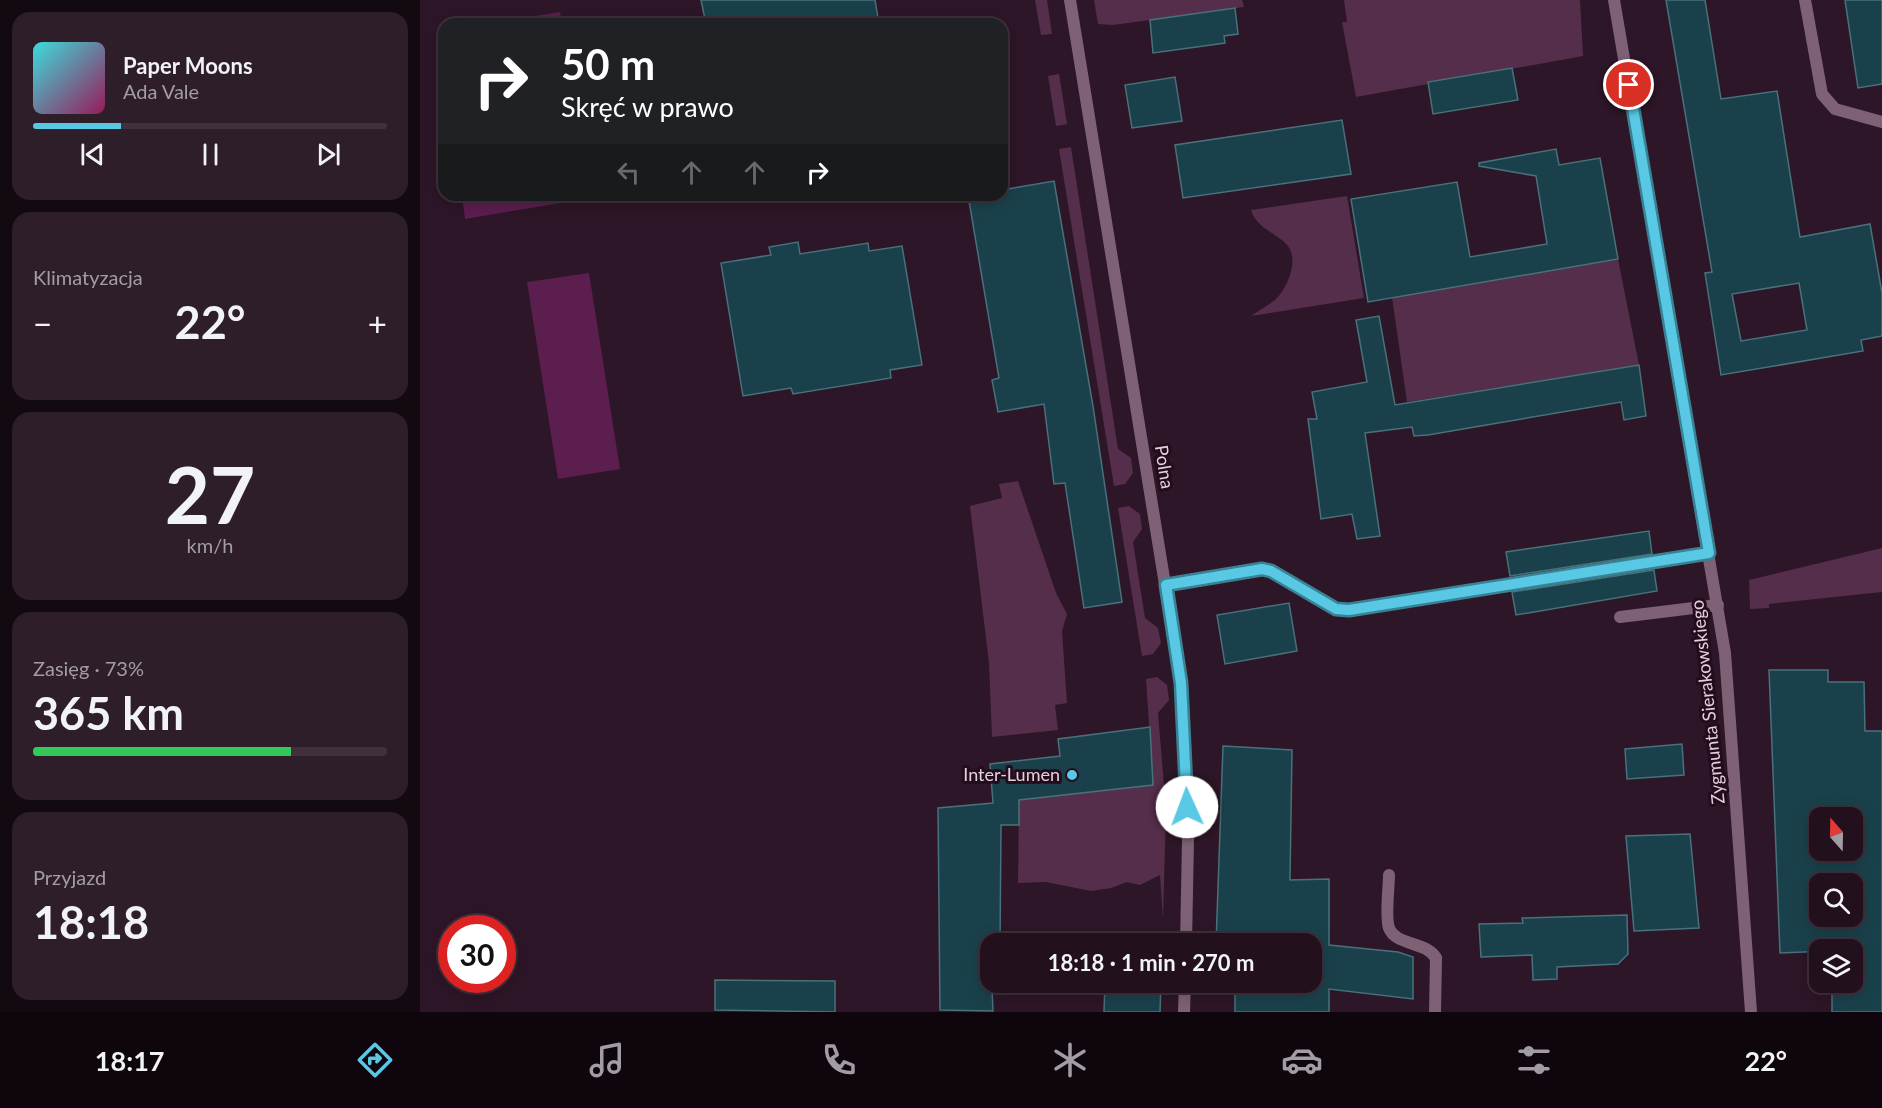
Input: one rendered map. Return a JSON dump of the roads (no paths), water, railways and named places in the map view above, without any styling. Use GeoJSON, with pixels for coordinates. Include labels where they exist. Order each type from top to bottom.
{"type":"FeatureCollection","features":[{"type":"Feature","properties":{"kind":"street","name":"Polna"},"geometry":{"type":"LineString","coordinates":[[1070,0],[1166,585],[1184,713],[1188,838],[1186,933]]}},
{"type":"Feature","properties":{"kind":"street","name":"Zygmunta Sierakowskiego"},"geometry":{"type":"LineString","coordinates":[[1614,0],[1725,653],[1751,1012]]}},
{"type":"Feature","properties":{"kind":"street"},"geometry":{"type":"LineString","coordinates":[[1805,0],[1822,94],[1835,109],[1882,122]]}},
{"type":"Feature","properties":{"kind":"street"},"geometry":{"type":"LineString","coordinates":[[1166,585],[1262,569],[1271,571],[1336,609],[1349,610],[1709,553]]}},
{"type":"Feature","properties":{"kind":"street"},"geometry":{"type":"LineString","coordinates":[[1620,617],[1718,605]]}},
{"type":"Feature","properties":{"kind":"street"},"geometry":{"type":"LineString","coordinates":[[1389,875],[1388,927],[1395,936],[1427,948],[1436,958],[1436,1012]]}},
{"type":"Feature","properties":{"kind":"street"},"geometry":{"type":"LineString","coordinates":[[1184,1012],[1185,993]]}},
{"type":"Feature","properties":{"kind":"place","name":"Inter-Lumen"},"geometry":{"type":"Point","coordinates":[1072,775]}}]}
